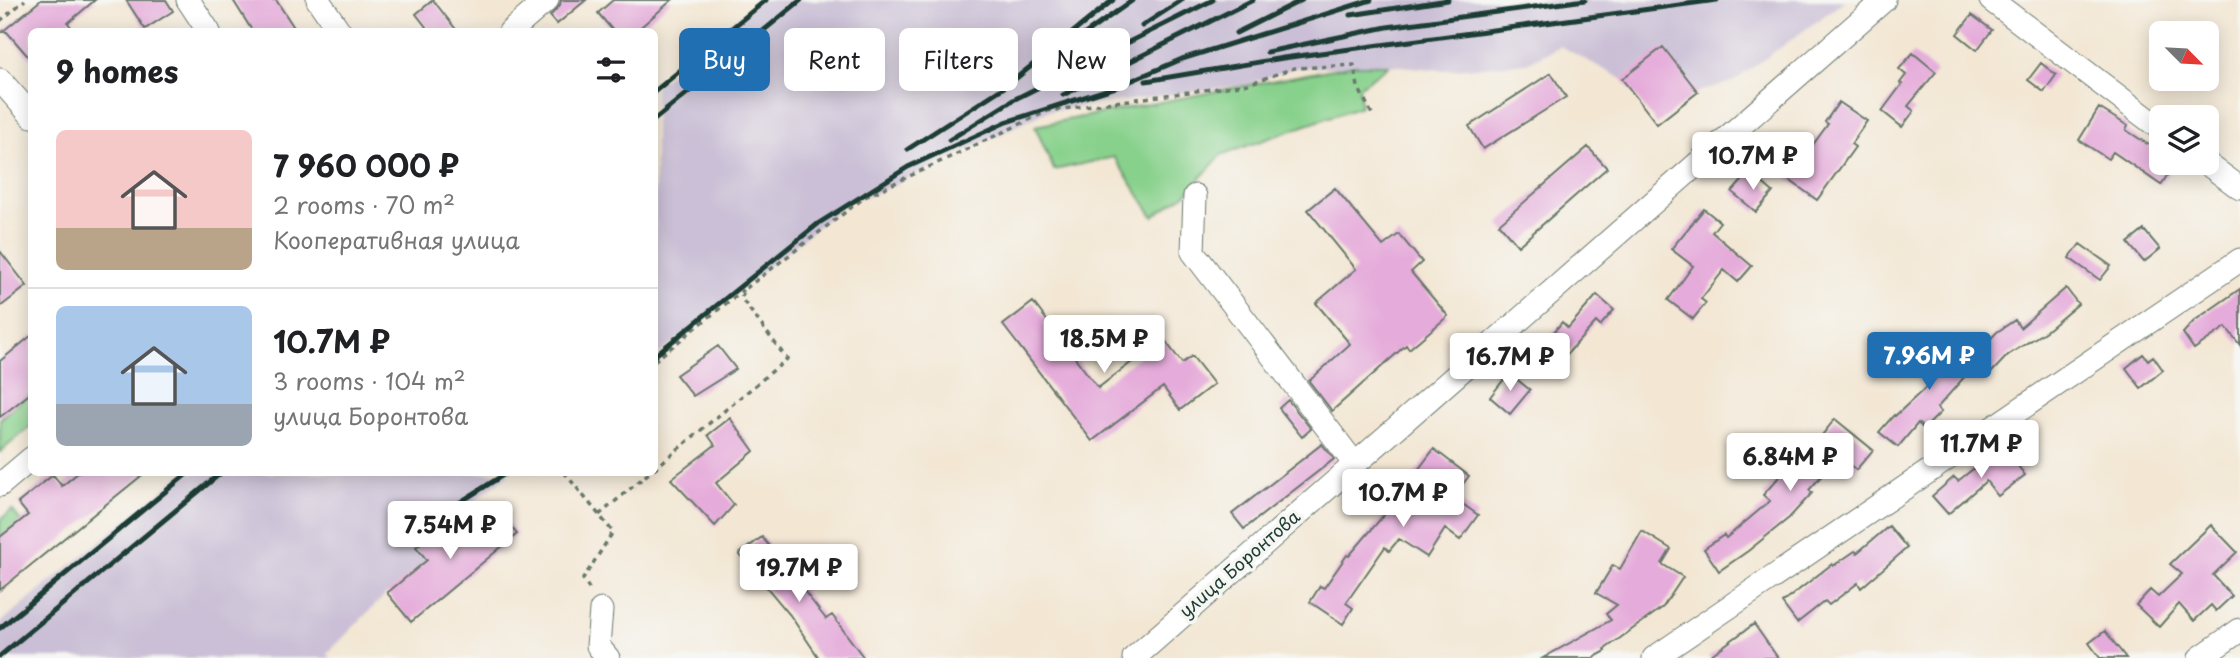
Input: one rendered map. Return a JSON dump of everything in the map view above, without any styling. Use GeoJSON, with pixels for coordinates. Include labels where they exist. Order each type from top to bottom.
{"type":"FeatureCollection","features":[{"type":"Feature","properties":{"kind":"street"},"geometry":{"type":"LineString","coordinates":[[188,0],[206,28]]}},
{"type":"Feature","properties":{"kind":"street"},"geometry":{"type":"LineString","coordinates":[[318,0],[337,28]]}},
{"type":"Feature","properties":{"kind":"street"},"geometry":{"type":"LineString","coordinates":[[515,28],[547,0]]}},
{"type":"Feature","properties":{"kind":"street","name":"улица Боронтова"},"geometry":{"type":"LineString","coordinates":[[1134,658],[1884,0]]}},
{"type":"Feature","properties":{"kind":"street"},"geometry":{"type":"LineString","coordinates":[[1991,0],[2149,120]]}},
{"type":"Feature","properties":{"kind":"street"},"geometry":{"type":"LineString","coordinates":[[0,80],[28,112]]}},
{"type":"Feature","properties":{"kind":"street"},"geometry":{"type":"LineString","coordinates":[[2219,173],[2240,188]]}},
{"type":"Feature","properties":{"kind":"street"},"geometry":{"type":"LineString","coordinates":[[1195,196],[1193,252],[1354,463]]}},
{"type":"Feature","properties":{"kind":"street"},"geometry":{"type":"LineString","coordinates":[[1654,658],[2240,260]]}},
{"type":"Feature","properties":{"kind":"street"},"geometry":{"type":"LineString","coordinates":[[0,485],[28,461]]}},
{"type":"Feature","properties":{"kind":"street"},"geometry":{"type":"LineString","coordinates":[[601,610],[598,646],[608,658]]}},
{"type":"Feature","properties":{"kind":"street"},"geometry":{"type":"LineString","coordinates":[[2200,658],[2240,629]]}},
{"type":"Feature","properties":{"kind":"path"},"geometry":{"type":"LineString","coordinates":[[0,21],[25,0]]}},
{"type":"Feature","properties":{"kind":"path"},"geometry":{"type":"LineString","coordinates":[[658,358],[865,197],[1048,111],[1248,84],[1294,68],[1354,65],[1359,88],[1372,114]]}},
{"type":"Feature","properties":{"kind":"path"},"geometry":{"type":"LineString","coordinates":[[658,466],[787,359],[741,298],[745,289]]}},
{"type":"Feature","properties":{"kind":"path"},"geometry":{"type":"LineString","coordinates":[[567,476],[613,533],[583,579],[601,610]]}},
{"type":"Feature","properties":{"kind":"path"},"geometry":{"type":"LineString","coordinates":[[599,515],[646,476]]}},
{"type":"Feature","properties":{"kind":"shaded area"},"geometry":{"type":"Polygon","coordinates":[[[759,0],[1846,0],[1734,81],[1698,92],[1663,47],[1622,79],[1560,46],[1527,63],[1444,70],[1389,65],[1294,68],[1248,84],[1048,111],[873,195],[865,197],[861,192],[658,355],[658,84],[679,66],[679,91],[770,91],[770,28],[725,28],[759,0]]]}},
{"type":"Feature","properties":{"kind":"shaded area"},"geometry":{"type":"Polygon","coordinates":[[[179,476],[506,476],[416,547],[427,560],[387,593],[327,654],[330,658],[0,658],[0,623],[179,476]]]}},
{"type":"Feature","properties":{"kind":"green space"},"geometry":{"type":"Polygon","coordinates":[[[1354,65],[1389,65],[1359,87],[1361,106],[1221,155],[1187,193],[1153,216],[1114,157],[1054,170],[1035,126],[1354,65]]]}},
{"type":"Feature","properties":{"kind":"green space"},"geometry":{"type":"Polygon","coordinates":[[[28,396],[28,429],[0,452],[0,419],[28,396]]]}},
{"type":"Feature","properties":{"kind":"green space"},"geometry":{"type":"Polygon","coordinates":[[[12,510],[21,521],[0,537],[0,520],[12,510]]]}},
{"type":"Feature","properties":{"kind":"building"},"geometry":{"type":"Polygon","coordinates":[[[41,0],[95,0],[68,23],[72,28],[28,28],[28,56],[7,32],[2,32],[41,0]]]}},
{"type":"Feature","properties":{"kind":"building"},"geometry":{"type":"Polygon","coordinates":[[[126,0],[166,0],[173,11],[144,28],[126,0]]]}},
{"type":"Feature","properties":{"kind":"building"},"geometry":{"type":"Polygon","coordinates":[[[233,0],[276,0],[294,28],[250,28],[233,0]]]}},
{"type":"Feature","properties":{"kind":"building"},"geometry":{"type":"Polygon","coordinates":[[[433,0],[455,28],[427,28],[416,14],[433,0]]]}},
{"type":"Feature","properties":{"kind":"building"},"geometry":{"type":"Polygon","coordinates":[[[561,0],[586,0],[557,24],[550,16],[561,0]]]}},
{"type":"Feature","properties":{"kind":"building"},"geometry":{"type":"Polygon","coordinates":[[[613,0],[672,0],[640,28],[611,28],[598,13],[613,0]]]}},
{"type":"Feature","properties":{"kind":"building"},"geometry":{"type":"Polygon","coordinates":[[[1972,15],[1992,30],[1977,50],[1957,34],[1972,15]]]}},
{"type":"Feature","properties":{"kind":"building"},"geometry":{"type":"Polygon","coordinates":[[[1663,47],[1698,92],[1657,124],[1622,79],[1663,47]]]}},
{"type":"Feature","properties":{"kind":"building"},"geometry":{"type":"Polygon","coordinates":[[[1913,53],[1936,72],[1908,106],[1914,111],[1902,127],[1882,111],[1902,84],[1900,83],[1906,75],[1899,69],[1913,53]]]}},
{"type":"Feature","properties":{"kind":"building"},"geometry":{"type":"Polygon","coordinates":[[[2041,63],[2056,75],[2044,92],[2028,80],[2041,63]]]}},
{"type":"Feature","properties":{"kind":"building"},"geometry":{"type":"Polygon","coordinates":[[[1551,73],[1566,97],[1483,149],[1469,126],[1551,73]]]}},
{"type":"Feature","properties":{"kind":"building"},"geometry":{"type":"Polygon","coordinates":[[[1839,102],[1867,121],[1851,144],[1855,147],[1817,200],[1788,179],[1828,124],[1825,122],[1839,102]]]}},
{"type":"Feature","properties":{"kind":"building"},"geometry":{"type":"Polygon","coordinates":[[[2099,108],[2128,126],[2126,130],[2149,145],[2149,175],[2167,175],[2161,185],[2113,152],[2108,159],[2079,140],[2099,108]]]}},
{"type":"Feature","properties":{"kind":"building"},"geometry":{"type":"Polygon","coordinates":[[[1588,147],[1607,168],[1518,246],[1499,224],[1588,147]]]}},
{"type":"Feature","properties":{"kind":"building"},"geometry":{"type":"Polygon","coordinates":[[[1750,172],[1773,192],[1756,212],[1732,192],[1750,172]]]}},
{"type":"Feature","properties":{"kind":"building"},"geometry":{"type":"Polygon","coordinates":[[[1335,188],[1383,246],[1399,234],[1422,262],[1411,272],[1448,316],[1409,349],[1406,345],[1332,411],[1309,381],[1350,344],[1316,303],[1356,269],[1308,210],[1335,188]]]}},
{"type":"Feature","properties":{"kind":"building"},"geometry":{"type":"Polygon","coordinates":[[[1704,209],[1720,222],[1712,232],[1752,266],[1738,282],[1724,270],[1701,299],[1706,303],[1693,319],[1668,300],[1693,266],[1671,249],[1704,209]]]}},
{"type":"Feature","properties":{"kind":"building"},"geometry":{"type":"Polygon","coordinates":[[[2144,230],[2160,249],[2144,262],[2128,243],[2144,230]]]}},
{"type":"Feature","properties":{"kind":"building"},"geometry":{"type":"Polygon","coordinates":[[[2080,244],[2111,266],[2100,280],[2069,258],[2080,244]]]}},
{"type":"Feature","properties":{"kind":"building"},"geometry":{"type":"Polygon","coordinates":[[[0,251],[27,286],[0,307],[0,251]]]}},
{"type":"Feature","properties":{"kind":"building"},"geometry":{"type":"Polygon","coordinates":[[[2066,288],[2078,304],[2046,331],[2008,355],[1991,373],[1974,356],[1997,332],[2015,320],[2020,328],[2066,288]]]}},
{"type":"Feature","properties":{"kind":"building"},"geometry":{"type":"Polygon","coordinates":[[[2240,289],[2240,345],[2226,327],[2194,349],[2183,333],[2194,321],[2240,289]]]}},
{"type":"Feature","properties":{"kind":"building"},"geometry":{"type":"Polygon","coordinates":[[[1597,295],[1614,310],[1600,326],[1596,322],[1567,354],[1549,338],[1562,322],[1568,328],[1597,295]]]}},
{"type":"Feature","properties":{"kind":"building"},"geometry":{"type":"Polygon","coordinates":[[[1033,302],[1098,388],[1163,338],[1182,363],[1192,356],[1214,384],[1180,410],[1163,387],[1092,441],[1003,325],[1033,302]]]}},
{"type":"Feature","properties":{"kind":"building"},"geometry":{"type":"Polygon","coordinates":[[[28,338],[28,395],[0,417],[0,361],[28,338]]]}},
{"type":"Feature","properties":{"kind":"building"},"geometry":{"type":"Polygon","coordinates":[[[1939,338],[1974,366],[1937,408],[1941,412],[1924,429],[1918,423],[1898,447],[1879,432],[1935,379],[1917,363],[1939,338]]]}},
{"type":"Feature","properties":{"kind":"building"},"geometry":{"type":"Polygon","coordinates":[[[718,346],[736,369],[693,396],[676,375],[718,346]]]}},
{"type":"Feature","properties":{"kind":"building"},"geometry":{"type":"Polygon","coordinates":[[[2143,354],[2148,360],[2153,356],[2163,370],[2141,388],[2126,368],[2143,354]]]}},
{"type":"Feature","properties":{"kind":"building"},"geometry":{"type":"Polygon","coordinates":[[[1509,373],[1530,390],[1510,414],[1490,397],[1509,373]]]}},
{"type":"Feature","properties":{"kind":"building"},"geometry":{"type":"Polygon","coordinates":[[[1288,400],[1311,429],[1302,437],[1279,408],[1288,400]]]}},
{"type":"Feature","properties":{"kind":"building"},"geometry":{"type":"Polygon","coordinates":[[[730,418],[754,451],[716,483],[734,505],[715,526],[671,479],[715,445],[708,435],[730,418]]]}},
{"type":"Feature","properties":{"kind":"building"},"geometry":{"type":"Polygon","coordinates":[[[1835,419],[1873,450],[1856,470],[1839,456],[1809,490],[1812,493],[1789,518],[1719,571],[1704,549],[1724,535],[1726,538],[1770,501],[1763,495],[1786,469],[1791,474],[1835,419]]]}},
{"type":"Feature","properties":{"kind":"building"},"geometry":{"type":"Polygon","coordinates":[[[1322,444],[1334,459],[1244,529],[1232,514],[1322,444]]]}},
{"type":"Feature","properties":{"kind":"building"},"geometry":{"type":"Polygon","coordinates":[[[2002,446],[2025,475],[1998,496],[1986,481],[1948,514],[1932,496],[1954,477],[1958,481],[2002,446]]]}},
{"type":"Feature","properties":{"kind":"building"},"geometry":{"type":"Polygon","coordinates":[[[1434,449],[1469,476],[1453,497],[1478,515],[1460,540],[1445,529],[1427,557],[1399,539],[1389,551],[1385,547],[1346,603],[1353,608],[1343,624],[1310,602],[1320,586],[1324,588],[1347,555],[1349,556],[1383,516],[1434,449]]]}},
{"type":"Feature","properties":{"kind":"building"},"geometry":{"type":"Polygon","coordinates":[[[52,476],[62,486],[74,476],[141,476],[0,590],[0,537],[28,515],[18,503],[52,476]]]}},
{"type":"Feature","properties":{"kind":"building"},"geometry":{"type":"Polygon","coordinates":[[[495,507],[517,534],[411,622],[387,593],[427,560],[416,547],[455,515],[467,530],[495,507]]]}},
{"type":"Feature","properties":{"kind":"building"},"geometry":{"type":"Polygon","coordinates":[[[2211,525],[2237,552],[2213,575],[2232,596],[2216,611],[2211,605],[2194,621],[2179,604],[2159,627],[2136,605],[2150,590],[2158,597],[2182,574],[2170,564],[2211,525]]]}},
{"type":"Feature","properties":{"kind":"building"},"geometry":{"type":"Polygon","coordinates":[[[1889,526],[1907,548],[1861,588],[1858,583],[1829,605],[1825,601],[1797,623],[1782,603],[1832,564],[1833,566],[1855,551],[1857,553],[1889,526]]]}},
{"type":"Feature","properties":{"kind":"building"},"geometry":{"type":"Polygon","coordinates":[[[1642,531],[1671,549],[1662,564],[1683,577],[1663,607],[1593,658],[1543,658],[1611,620],[1606,614],[1617,605],[1596,593],[1613,565],[1620,569],[1642,531]]]}},
{"type":"Feature","properties":{"kind":"building"},"geometry":{"type":"Polygon","coordinates":[[[762,537],[826,619],[832,615],[864,658],[819,658],[790,615],[739,554],[762,537]]]}},
{"type":"Feature","properties":{"kind":"building"},"geometry":{"type":"Polygon","coordinates":[[[1754,624],[1778,658],[1707,658],[1754,624]]]}},
{"type":"Feature","properties":{"kind":"building"},"geometry":{"type":"Polygon","coordinates":[[[2105,631],[2126,658],[2100,658],[2089,643],[2105,631]]]}},
{"type":"Feature","properties":{"kind":"railway"},"geometry":{"type":"LineString","coordinates":[[658,89],[766,0]]}},
{"type":"Feature","properties":{"kind":"railway"},"geometry":{"type":"LineString","coordinates":[[658,117],[801,0]]}},
{"type":"Feature","properties":{"kind":"railway"},"geometry":{"type":"LineString","coordinates":[[908,149],[1009,84],[1113,0]]}},
{"type":"Feature","properties":{"kind":"railway"},"geometry":{"type":"LineString","coordinates":[[1093,28],[1133,0]]}},
{"type":"Feature","properties":{"kind":"railway"},"geometry":{"type":"LineString","coordinates":[[1142,26],[1182,0]]}},
{"type":"Feature","properties":{"kind":"railway"},"geometry":{"type":"LineString","coordinates":[[949,140],[1013,100],[1213,0]]}},
{"type":"Feature","properties":{"kind":"railway"},"geometry":{"type":"LineString","coordinates":[[1063,95],[1253,0]]}},
{"type":"Feature","properties":{"kind":"railway"},"geometry":{"type":"LineString","coordinates":[[1236,33],[1302,0]]}},
{"type":"Feature","properties":{"kind":"railway"},"geometry":{"type":"LineString","coordinates":[[658,353],[819,223],[908,167],[1006,122],[1119,86],[1182,59],[1371,0]]}},
{"type":"Feature","properties":{"kind":"railway"},"geometry":{"type":"LineString","coordinates":[[1351,15],[1448,0]]}},
{"type":"Feature","properties":{"kind":"railway"},"geometry":{"type":"LineString","coordinates":[[1267,52],[1387,27],[1585,0]]}},
{"type":"Feature","properties":{"kind":"railway"},"geometry":{"type":"LineString","coordinates":[[1146,81],[1283,58],[1717,0]]}},
{"type":"Feature","properties":{"kind":"railway"},"geometry":{"type":"LineString","coordinates":[[0,628],[184,476]]}},
{"type":"Feature","properties":{"kind":"railway"},"geometry":{"type":"LineString","coordinates":[[0,656],[217,476]]}},
{"type":"Feature","properties":{"kind":"railway"},"geometry":{"type":"LineString","coordinates":[[424,525],[502,476]]}}]}
